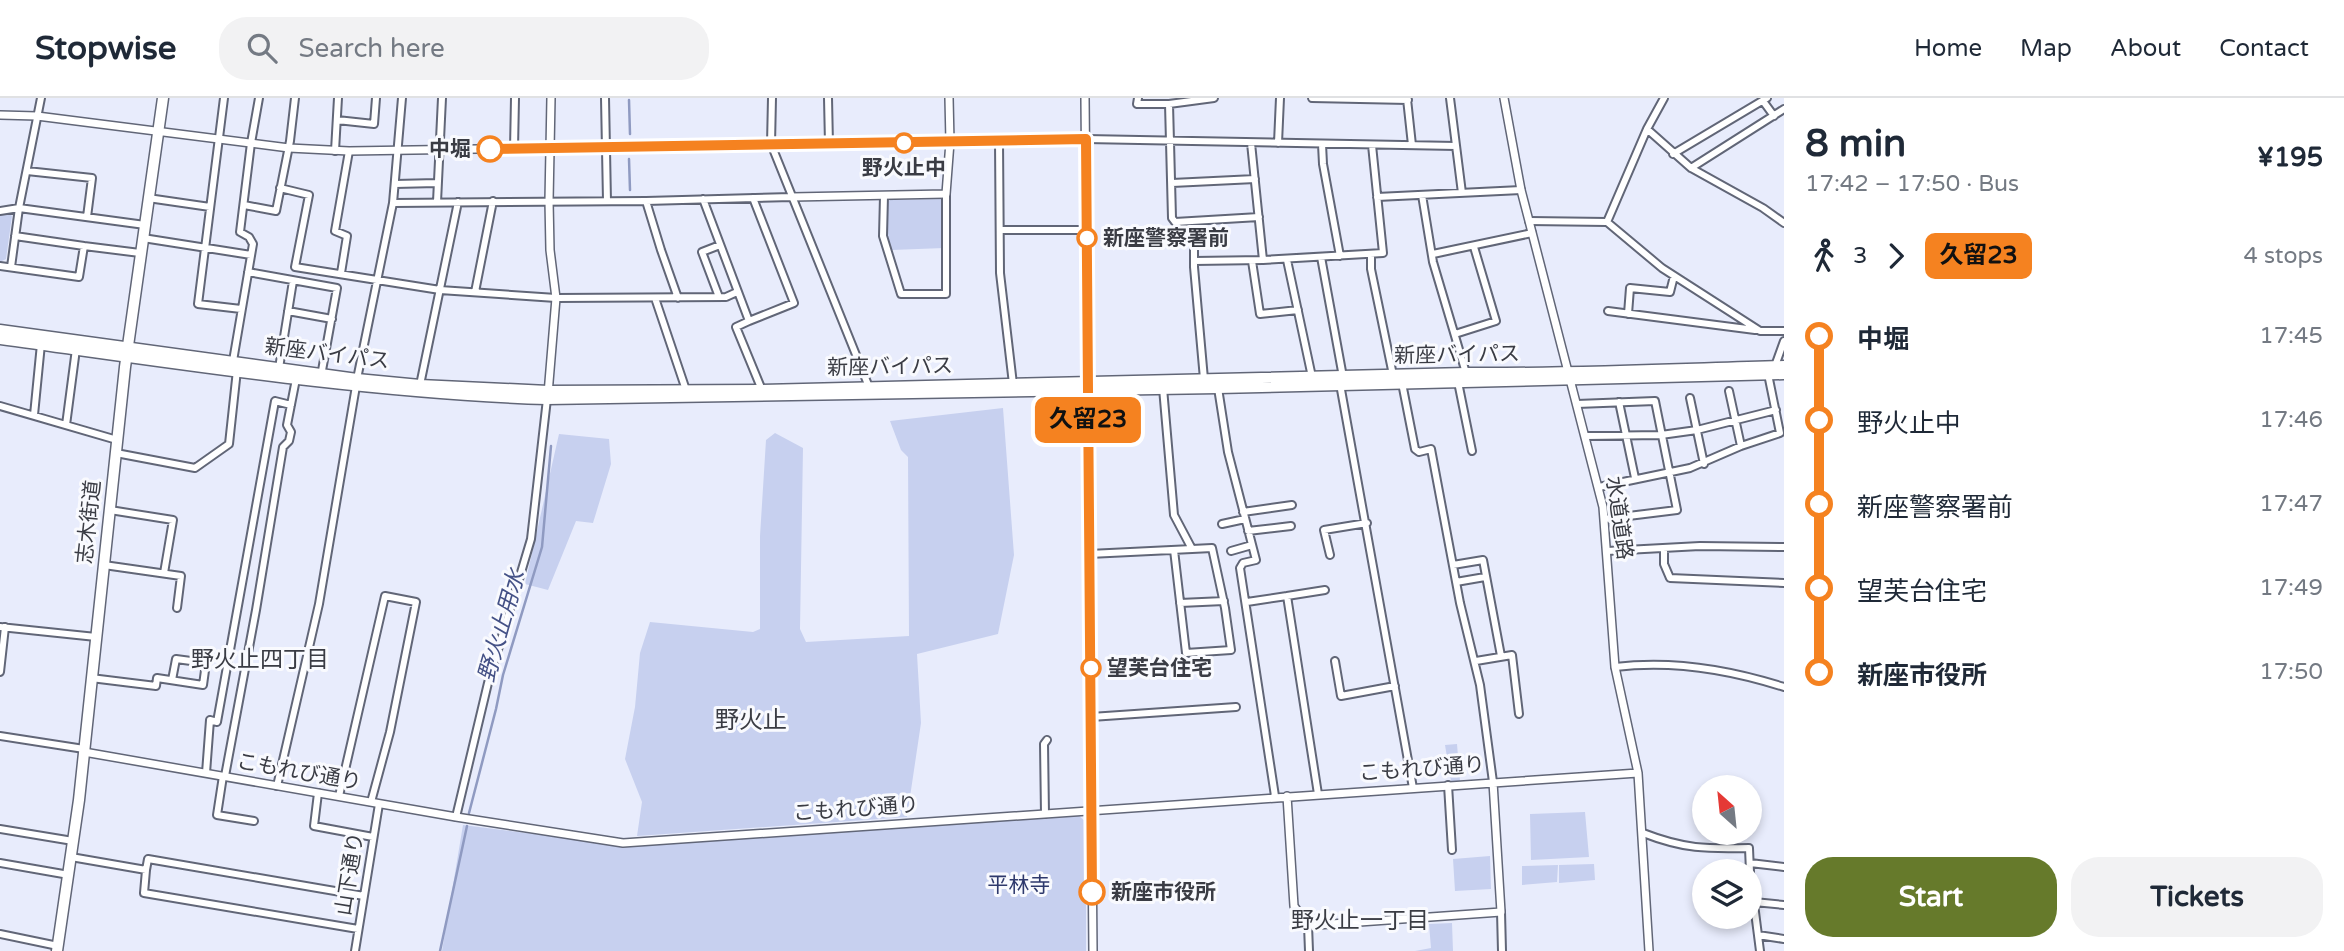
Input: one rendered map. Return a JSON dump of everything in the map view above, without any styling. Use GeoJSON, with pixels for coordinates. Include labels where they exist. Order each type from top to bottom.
{"type":"FeatureCollection","features":[{"type":"Feature","properties":{"kind":"main road","name":"志木街道"},"geometry":{"type":"LineString","coordinates":[[58,948],[84,750],[127,351],[163,98]]}},
{"type":"Feature","properties":{"kind":"main road","name":"新座バイパス"},"geometry":{"type":"LineString","coordinates":[[0,330],[235,366],[296,379],[320,378]]}},
{"type":"Feature","properties":{"kind":"main road","name":"新座バイパス"},"geometry":{"type":"LineString","coordinates":[[0,339],[76,349],[127,351]]}},
{"type":"Feature","properties":{"kind":"main road","name":"新座バイパス"},"geometry":{"type":"LineString","coordinates":[[235,366],[279,368],[320,378],[459,395],[1088,386],[1204,379],[1312,377],[1402,383],[1458,382],[1776,369],[1784,374]]}},
{"type":"Feature","properties":{"kind":"main road","name":"新座バイパス"},"geometry":{"type":"LineString","coordinates":[[356,382],[548,395],[1013,384],[1218,388],[1393,375],[1466,373],[1571,377]]}},
{"type":"Feature","properties":{"kind":"street"},"geometry":{"type":"LineString","coordinates":[[11,267],[19,208],[41,98]]}},
{"type":"Feature","properties":{"kind":"street"},"geometry":{"type":"LineString","coordinates":[[223,98],[198,304],[241,309]]}},
{"type":"Feature","properties":{"kind":"street"},"geometry":{"type":"LineString","coordinates":[[116,453],[195,468],[229,444],[241,309],[253,244],[249,237],[240,232],[259,98]]}},
{"type":"Feature","properties":{"kind":"street"},"geometry":{"type":"LineString","coordinates":[[244,205],[276,211],[289,148],[295,98]]}},
{"type":"Feature","properties":{"kind":"street"},"geometry":{"type":"LineString","coordinates":[[335,150],[338,98]]}},
{"type":"Feature","properties":{"kind":"street"},"geometry":{"type":"LineString","coordinates":[[337,120],[374,124],[376,98]]}},
{"type":"Feature","properties":{"kind":"street"},"geometry":{"type":"LineString","coordinates":[[277,786],[319,604],[356,382],[393,202],[402,98]]}},
{"type":"Feature","properties":{"kind":"street"},"geometry":{"type":"LineString","coordinates":[[436,202],[442,98]]}},
{"type":"Feature","properties":{"kind":"street"},"geometry":{"type":"LineString","coordinates":[[514,149],[515,98]]}},
{"type":"Feature","properties":{"kind":"street"},"geometry":{"type":"LineString","coordinates":[[456,817],[488,683],[531,539],[556,298],[548,201],[551,98]]}},
{"type":"Feature","properties":{"kind":"street"},"geometry":{"type":"LineString","coordinates":[[605,98],[607,201]]}},
{"type":"Feature","properties":{"kind":"street"},"geometry":{"type":"LineString","coordinates":[[772,98],[771,144],[869,387]]}},
{"type":"Feature","properties":{"kind":"street"},"geometry":{"type":"LineString","coordinates":[[828,98],[829,144]]}},
{"type":"Feature","properties":{"kind":"street"},"geometry":{"type":"LineString","coordinates":[[884,196],[883,236],[901,294],[946,294],[949,98]]}},
{"type":"Feature","properties":{"kind":"street"},"geometry":{"type":"LineString","coordinates":[[1086,98],[1093,951]]}},
{"type":"Feature","properties":{"kind":"street"},"geometry":{"type":"LineString","coordinates":[[1138,98],[1137,104],[1169,104],[1214,98]]}},
{"type":"Feature","properties":{"kind":"street"},"geometry":{"type":"LineString","coordinates":[[1278,143],[1280,98]]}},
{"type":"Feature","properties":{"kind":"street"},"geometry":{"type":"LineString","coordinates":[[1312,98],[1407,99],[1412,145]]}},
{"type":"Feature","properties":{"kind":"street"},"geometry":{"type":"LineString","coordinates":[[1450,98],[1462,193]]}},
{"type":"Feature","properties":{"kind":"street","name":"水道道路"},"geometry":{"type":"LineString","coordinates":[[1504,98],[1521,190],[1599,487],[1607,551],[1615,667],[1638,773],[1649,951]]}},
{"type":"Feature","properties":{"kind":"street"},"geometry":{"type":"LineString","coordinates":[[1607,222],[1647,128],[1664,98]]}},
{"type":"Feature","properties":{"kind":"street"},"geometry":{"type":"LineString","coordinates":[[1672,153],[1765,99],[1774,116]]}},
{"type":"Feature","properties":{"kind":"street"},"geometry":{"type":"LineString","coordinates":[[1169,104],[1172,218],[1175,222],[1259,217]]}},
{"type":"Feature","properties":{"kind":"street"},"geometry":{"type":"LineString","coordinates":[[1691,168],[1784,109]]}},
{"type":"Feature","properties":{"kind":"street"},"geometry":{"type":"LineString","coordinates":[[0,115],[37,116],[289,148],[349,151],[1086,139],[1456,146]]}},
{"type":"Feature","properties":{"kind":"street"},"geometry":{"type":"LineString","coordinates":[[1647,128],[1691,168],[1763,208],[1784,223]]}},
{"type":"Feature","properties":{"kind":"street"},"geometry":{"type":"LineString","coordinates":[[999,141],[1000,273],[1013,384]]}},
{"type":"Feature","properties":{"kind":"street"},"geometry":{"type":"LineString","coordinates":[[1251,143],[1263,260]]}},
{"type":"Feature","properties":{"kind":"street"},"geometry":{"type":"LineString","coordinates":[[1322,144],[1323,164],[1340,256]]}},
{"type":"Feature","properties":{"kind":"street"},"geometry":{"type":"LineString","coordinates":[[1194,261],[1287,260],[1383,253],[1372,145]]}},
{"type":"Feature","properties":{"kind":"street"},"geometry":{"type":"LineString","coordinates":[[341,273],[347,236],[335,231],[349,151]]}},
{"type":"Feature","properties":{"kind":"street"},"geometry":{"type":"LineString","coordinates":[[27,171],[92,178],[87,217]]}},
{"type":"Feature","properties":{"kind":"street"},"geometry":{"type":"LineString","coordinates":[[1172,183],[1255,179]]}},
{"type":"Feature","properties":{"kind":"street"},"geometry":{"type":"LineString","coordinates":[[395,184],[438,183]]}},
{"type":"Feature","properties":{"kind":"street"},"geometry":{"type":"LineString","coordinates":[[280,188],[309,195],[295,267],[440,290],[556,298],[719,297],[737,292]]}},
{"type":"Feature","properties":{"kind":"street"},"geometry":{"type":"LineString","coordinates":[[1377,197],[1521,190]]}},
{"type":"Feature","properties":{"kind":"street"},"geometry":{"type":"LineString","coordinates":[[393,202],[646,201],[946,194]]}},
{"type":"Feature","properties":{"kind":"street"},"geometry":{"type":"LineString","coordinates":[[1422,195],[1433,262],[1466,373]]}},
{"type":"Feature","properties":{"kind":"street"},"geometry":{"type":"LineString","coordinates":[[148,198],[210,207]]}},
{"type":"Feature","properties":{"kind":"street"},"geometry":{"type":"LineString","coordinates":[[753,198],[794,303],[736,327],[762,390]]}},
{"type":"Feature","properties":{"kind":"street"},"geometry":{"type":"LineString","coordinates":[[703,200],[749,321]]}},
{"type":"Feature","properties":{"kind":"street"},"geometry":{"type":"LineString","coordinates":[[475,292],[493,201]]}},
{"type":"Feature","properties":{"kind":"street"},"geometry":{"type":"LineString","coordinates":[[646,201],[678,298]]}},
{"type":"Feature","properties":{"kind":"street"},"geometry":{"type":"LineString","coordinates":[[420,385],[458,202]]}},
{"type":"Feature","properties":{"kind":"street"},"geometry":{"type":"LineString","coordinates":[[0,211],[19,208],[145,225]]}},
{"type":"Feature","properties":{"kind":"street"},"geometry":{"type":"LineString","coordinates":[[1529,221],[1607,222],[1674,275],[1760,331]]}},
{"type":"Feature","properties":{"kind":"street"},"geometry":{"type":"LineString","coordinates":[[1000,230],[1087,230]]}},
{"type":"Feature","properties":{"kind":"street"},"geometry":{"type":"LineString","coordinates":[[1433,254],[1532,233]]}},
{"type":"Feature","properties":{"kind":"street"},"geometry":{"type":"LineString","coordinates":[[15,236],[140,253]]}},
{"type":"Feature","properties":{"kind":"street"},"geometry":{"type":"LineString","coordinates":[[143,237],[251,255]]}},
{"type":"Feature","properties":{"kind":"street"},"geometry":{"type":"LineString","coordinates":[[1194,237],[1204,379]]}},
{"type":"Feature","properties":{"kind":"street"},"geometry":{"type":"LineString","coordinates":[[719,297],[702,252],[720,245]]}},
{"type":"Feature","properties":{"kind":"street"},"geometry":{"type":"LineString","coordinates":[[0,266],[79,277],[84,246]]}},
{"type":"Feature","properties":{"kind":"street"},"geometry":{"type":"LineString","coordinates":[[1455,334],[1496,321],[1474,247]]}},
{"type":"Feature","properties":{"kind":"street"},"geometry":{"type":"LineString","coordinates":[[1371,254],[1371,269],[1393,375]]}},
{"type":"Feature","properties":{"kind":"street"},"geometry":{"type":"LineString","coordinates":[[1321,257],[1413,788]]}},
{"type":"Feature","properties":{"kind":"street"},"geometry":{"type":"LineString","coordinates":[[1287,260],[1312,377]]}},
{"type":"Feature","properties":{"kind":"street"},"geometry":{"type":"LineString","coordinates":[[1252,261],[1260,313],[1297,310]]}},
{"type":"Feature","properties":{"kind":"street"},"geometry":{"type":"LineString","coordinates":[[248,272],[337,288],[320,378]]}},
{"type":"Feature","properties":{"kind":"street"},"geometry":{"type":"LineString","coordinates":[[1628,314],[1630,288],[1670,292],[1674,275]]}},
{"type":"Feature","properties":{"kind":"street"},"geometry":{"type":"LineString","coordinates":[[279,368],[293,281]]}},
{"type":"Feature","properties":{"kind":"street"},"geometry":{"type":"LineString","coordinates":[[655,298],[686,390]]}},
{"type":"Feature","properties":{"kind":"street"},"geometry":{"type":"LineString","coordinates":[[288,311],[332,319]]}},
{"type":"Feature","properties":{"kind":"street"},"geometry":{"type":"LineString","coordinates":[[1608,311],[1760,331],[1784,331]]}},
{"type":"Feature","properties":{"kind":"street"},"geometry":{"type":"LineString","coordinates":[[1599,487],[1704,464],[1741,446],[1780,433],[1776,410],[1776,369],[1784,341]]}},
{"type":"Feature","properties":{"kind":"street"},"geometry":{"type":"LineString","coordinates":[[34,415],[41,344]]}},
{"type":"Feature","properties":{"kind":"street"},"geometry":{"type":"LineString","coordinates":[[66,425],[76,349]]}},
{"type":"Feature","properties":{"kind":"street"},"geometry":{"type":"LineString","coordinates":[[254,821],[217,814],[256,610],[283,447],[289,441],[291,432],[287,425],[296,379]]}},
{"type":"Feature","properties":{"kind":"street"},"geometry":{"type":"LineString","coordinates":[[1458,382],[1472,451]]}},
{"type":"Feature","properties":{"kind":"street"},"geometry":{"type":"LineString","coordinates":[[1402,383],[1415,449],[1419,452],[1431,449],[1456,582],[1476,661],[1493,782],[1502,951]]}},
{"type":"Feature","properties":{"kind":"street"},"geometry":{"type":"LineString","coordinates":[[1163,388],[1174,515],[1192,550]]}},
{"type":"Feature","properties":{"kind":"street"},"geometry":{"type":"LineString","coordinates":[[1218,388],[1228,452],[1256,560],[1243,563],[1240,568],[1275,796]]}},
{"type":"Feature","properties":{"kind":"street"},"geometry":{"type":"LineString","coordinates":[[1729,391],[1741,446]]}},
{"type":"Feature","properties":{"kind":"street"},"geometry":{"type":"LineString","coordinates":[[1690,398],[1704,464]]}},
{"type":"Feature","properties":{"kind":"street"},"geometry":{"type":"LineString","coordinates":[[206,773],[210,720],[217,722],[275,401],[291,405]]}},
{"type":"Feature","properties":{"kind":"street"},"geometry":{"type":"LineString","coordinates":[[1577,404],[1654,401],[1677,510],[1604,519]]}},
{"type":"Feature","properties":{"kind":"street"},"geometry":{"type":"LineString","coordinates":[[1619,402],[1635,478]]}},
{"type":"Feature","properties":{"kind":"street"},"geometry":{"type":"LineString","coordinates":[[0,406],[117,440]]}},
{"type":"Feature","properties":{"kind":"street"},"geometry":{"type":"LineString","coordinates":[[1586,436],[1661,436],[1776,410]]}},
{"type":"Feature","properties":{"kind":"street"},"geometry":{"type":"LineString","coordinates":[[1222,524],[1292,505]]}},
{"type":"Feature","properties":{"kind":"street"},"geometry":{"type":"LineString","coordinates":[[110,510],[173,520],[164,573]]}},
{"type":"Feature","properties":{"kind":"street"},"geometry":{"type":"LineString","coordinates":[[1330,555],[1324,530],[1367,523]]}},
{"type":"Feature","properties":{"kind":"street"},"geometry":{"type":"LineString","coordinates":[[1248,531],[1291,526]]}},
{"type":"Feature","properties":{"kind":"street"},"geometry":{"type":"LineString","coordinates":[[1231,551],[1252,545]]}},
{"type":"Feature","properties":{"kind":"street"},"geometry":{"type":"LineString","coordinates":[[1607,551],[1717,546],[1784,547]]}},
{"type":"Feature","properties":{"kind":"street"},"geometry":{"type":"LineString","coordinates":[[1090,554],[1212,548],[1231,650],[1186,653],[1174,550]]}},
{"type":"Feature","properties":{"kind":"street"},"geometry":{"type":"LineString","coordinates":[[1664,548],[1664,564],[1670,578],[1784,583]]}},
{"type":"Feature","properties":{"kind":"street"},"geometry":{"type":"LineString","coordinates":[[1453,565],[1483,560],[1501,656]]}},
{"type":"Feature","properties":{"kind":"street"},"geometry":{"type":"LineString","coordinates":[[104,565],[181,576],[177,608]]}},
{"type":"Feature","properties":{"kind":"street"},"geometry":{"type":"LineString","coordinates":[[1456,582],[1485,577]]}},
{"type":"Feature","properties":{"kind":"street"},"geometry":{"type":"LineString","coordinates":[[1247,602],[1325,590]]}},
{"type":"Feature","properties":{"kind":"street","name":"山下通り"},"geometry":{"type":"LineString","coordinates":[[339,796],[385,596],[416,602],[375,803],[373,837],[355,951]]}},
{"type":"Feature","properties":{"kind":"street"},"geometry":{"type":"LineString","coordinates":[[1287,596],[1318,794]]}},
{"type":"Feature","properties":{"kind":"street"},"geometry":{"type":"LineString","coordinates":[[1180,603],[1224,601]]}},
{"type":"Feature","properties":{"kind":"street"},"geometry":{"type":"LineString","coordinates":[[239,607],[256,610]]}},
{"type":"Feature","properties":{"kind":"street"},"geometry":{"type":"LineString","coordinates":[[0,671],[3,627],[96,637]]}},
{"type":"Feature","properties":{"kind":"street"},"geometry":{"type":"LineString","coordinates":[[1476,661],[1513,655],[1519,714]]}},
{"type":"Feature","properties":{"kind":"street"},"geometry":{"type":"LineString","coordinates":[[91,678],[156,686],[158,678],[203,685],[206,663],[176,659],[172,680]]}},
{"type":"Feature","properties":{"kind":"street"},"geometry":{"type":"LineString","coordinates":[[1335,661],[1341,696],[1395,686]]}},
{"type":"Feature","properties":{"kind":"street"},"geometry":{"type":"LineString","coordinates":[[1615,667],[1634,664],[1712,668],[1784,687]]}},
{"type":"Feature","properties":{"kind":"street"},"geometry":{"type":"LineString","coordinates":[[1091,717],[1237,707]]}},
{"type":"Feature","properties":{"kind":"street"},"geometry":{"type":"LineString","coordinates":[[0,736],[84,750]]}},
{"type":"Feature","properties":{"kind":"street"},"geometry":{"type":"LineString","coordinates":[[1045,814],[1044,744],[1047,740]]}},
{"type":"Feature","properties":{"kind":"street","name":"こもれび通り"},"geometry":{"type":"LineString","coordinates":[[84,750],[375,803],[622,843],[1638,773]]}},
{"type":"Feature","properties":{"kind":"street"},"geometry":{"type":"LineString","coordinates":[[1448,785],[1452,850]]}},
{"type":"Feature","properties":{"kind":"street"},"geometry":{"type":"LineString","coordinates":[[318,793],[314,826],[373,837]]}},
{"type":"Feature","properties":{"kind":"street"},"geometry":{"type":"LineString","coordinates":[[1287,796],[1294,906],[1308,925],[1309,951]]}},
{"type":"Feature","properties":{"kind":"street"},"geometry":{"type":"LineString","coordinates":[[0,829],[73,841]]}},
{"type":"Feature","properties":{"kind":"street"},"geometry":{"type":"LineString","coordinates":[[1643,832],[1670,844],[1699,849],[1749,848],[1750,859]]}},
{"type":"Feature","properties":{"kind":"street"},"geometry":{"type":"LineString","coordinates":[[71,857],[146,870]]}},
{"type":"Feature","properties":{"kind":"street"},"geometry":{"type":"LineString","coordinates":[[358,929],[144,893],[148,859],[364,896]]}},
{"type":"Feature","properties":{"kind":"street"},"geometry":{"type":"LineString","coordinates":[[0,863],[69,875]]}},
{"type":"Feature","properties":{"kind":"street"},"geometry":{"type":"LineString","coordinates":[[1762,864],[1784,867]]}},
{"type":"Feature","properties":{"kind":"street"},"geometry":{"type":"LineString","coordinates":[[1762,903],[1784,905]]}},
{"type":"Feature","properties":{"kind":"street"},"geometry":{"type":"LineString","coordinates":[[1308,925],[1501,912]]}},
{"type":"Feature","properties":{"kind":"street"},"geometry":{"type":"LineString","coordinates":[[1757,929],[1760,951]]}},
{"type":"Feature","properties":{"kind":"street"},"geometry":{"type":"LineString","coordinates":[[0,934],[58,948]]}},
{"type":"Feature","properties":{"kind":"street"},"geometry":{"type":"LineString","coordinates":[[1758,935],[1784,939]]}},
{"type":"Feature","properties":{"kind":"green space"},"geometry":{"type":"Polygon","coordinates":[[[941,199],[944,202],[944,248],[892,250],[886,235],[888,202],[941,199]]]}},
{"type":"Feature","properties":{"kind":"green space"},"geometry":{"type":"Polygon","coordinates":[[[0,215],[12,216],[6,259],[0,262],[0,215]]]}},
{"type":"Feature","properties":{"kind":"green space"},"geometry":{"type":"Polygon","coordinates":[[[1003,408],[1014,555],[998,634],[917,654],[921,723],[907,817],[637,836],[642,802],[625,759],[635,707],[640,653],[650,622],[753,632],[760,629],[760,536],[766,440],[775,433],[803,448],[800,629],[806,642],[909,636],[908,457],[901,450],[890,421],[1003,408]]]}},
{"type":"Feature","properties":{"kind":"green space"},"geometry":{"type":"Polygon","coordinates":[[[559,434],[609,439],[611,464],[593,523],[576,521],[548,590],[525,584],[559,434]]]}},
{"type":"Feature","properties":{"kind":"green space"},"geometry":{"type":"Polygon","coordinates":[[[1457,744],[1460,781],[1451,781],[1445,745],[1457,744]]]}},
{"type":"Feature","properties":{"kind":"green space"},"geometry":{"type":"Polygon","coordinates":[[[1585,812],[1589,857],[1531,860],[1530,814],[1585,812]]]}},
{"type":"Feature","properties":{"kind":"green space","name":"平林寺"},"geometry":{"type":"Polygon","coordinates":[[[1078,815],[1086,822],[1086,951],[442,951],[463,825],[631,846],[815,831],[1078,815]]]}},
{"type":"Feature","properties":{"kind":"green space"},"geometry":{"type":"Polygon","coordinates":[[[1490,856],[1491,889],[1455,891],[1453,859],[1490,856]]]}},
{"type":"Feature","properties":{"kind":"green space"},"geometry":{"type":"Polygon","coordinates":[[[1594,864],[1595,880],[1559,883],[1559,865],[1594,864]]]}},
{"type":"Feature","properties":{"kind":"green space"},"geometry":{"type":"Polygon","coordinates":[[[1558,865],[1557,882],[1522,885],[1522,866],[1558,865]]]}},
{"type":"Feature","properties":{"kind":"green space"},"geometry":{"type":"Polygon","coordinates":[[[1452,923],[1453,951],[1415,951],[1431,948],[1429,924],[1452,923]]]}},
{"type":"Feature","properties":{"kind":"waterway"},"geometry":{"type":"LineString","coordinates":[[629,100],[630,134]]}},
{"type":"Feature","properties":{"kind":"waterway"},"geometry":{"type":"LineString","coordinates":[[629,159],[630,190]]}},
{"type":"Feature","properties":{"kind":"waterway","name":"野火止用水"},"geometry":{"type":"LineString","coordinates":[[469,813],[503,675],[542,547],[551,446]]}},
{"type":"Feature","properties":{"kind":"waterway","name":"野火止用水"},"geometry":{"type":"LineString","coordinates":[[440,951],[467,826]]}},
{"type":"Feature","properties":{"kind":"bus line","name":"久留23"},"geometry":{"type":"LineString","coordinates":[[490,149],[1086,139],[1092,892]]}},
{"type":"Feature","properties":{"kind":"place","name":"野火止中"},"geometry":{"type":"Point","coordinates":[904,143]}},
{"type":"Feature","properties":{"kind":"place","name":"中堀"},"geometry":{"type":"Point","coordinates":[490,149]}},
{"type":"Feature","properties":{"kind":"place","name":"新座警察署前"},"geometry":{"type":"Point","coordinates":[1087,238]}},
{"type":"Feature","properties":{"kind":"place","name":"望芙台住宅"},"geometry":{"type":"Point","coordinates":[1091,668]}},
{"type":"Feature","properties":{"kind":"place","name":"新座市役所"},"geometry":{"type":"Point","coordinates":[1092,892]}},
{"type":"Feature","properties":{"kind":"district","name":"野火止四丁目"},"geometry":{"type":"Point","coordinates":[260,660]}},
{"type":"Feature","properties":{"kind":"district","name":"野火止"},"geometry":{"type":"Point","coordinates":[751,720]}},
{"type":"Feature","properties":{"kind":"district","name":"野火止一丁目"},"geometry":{"type":"Point","coordinates":[1360,921]}}]}
